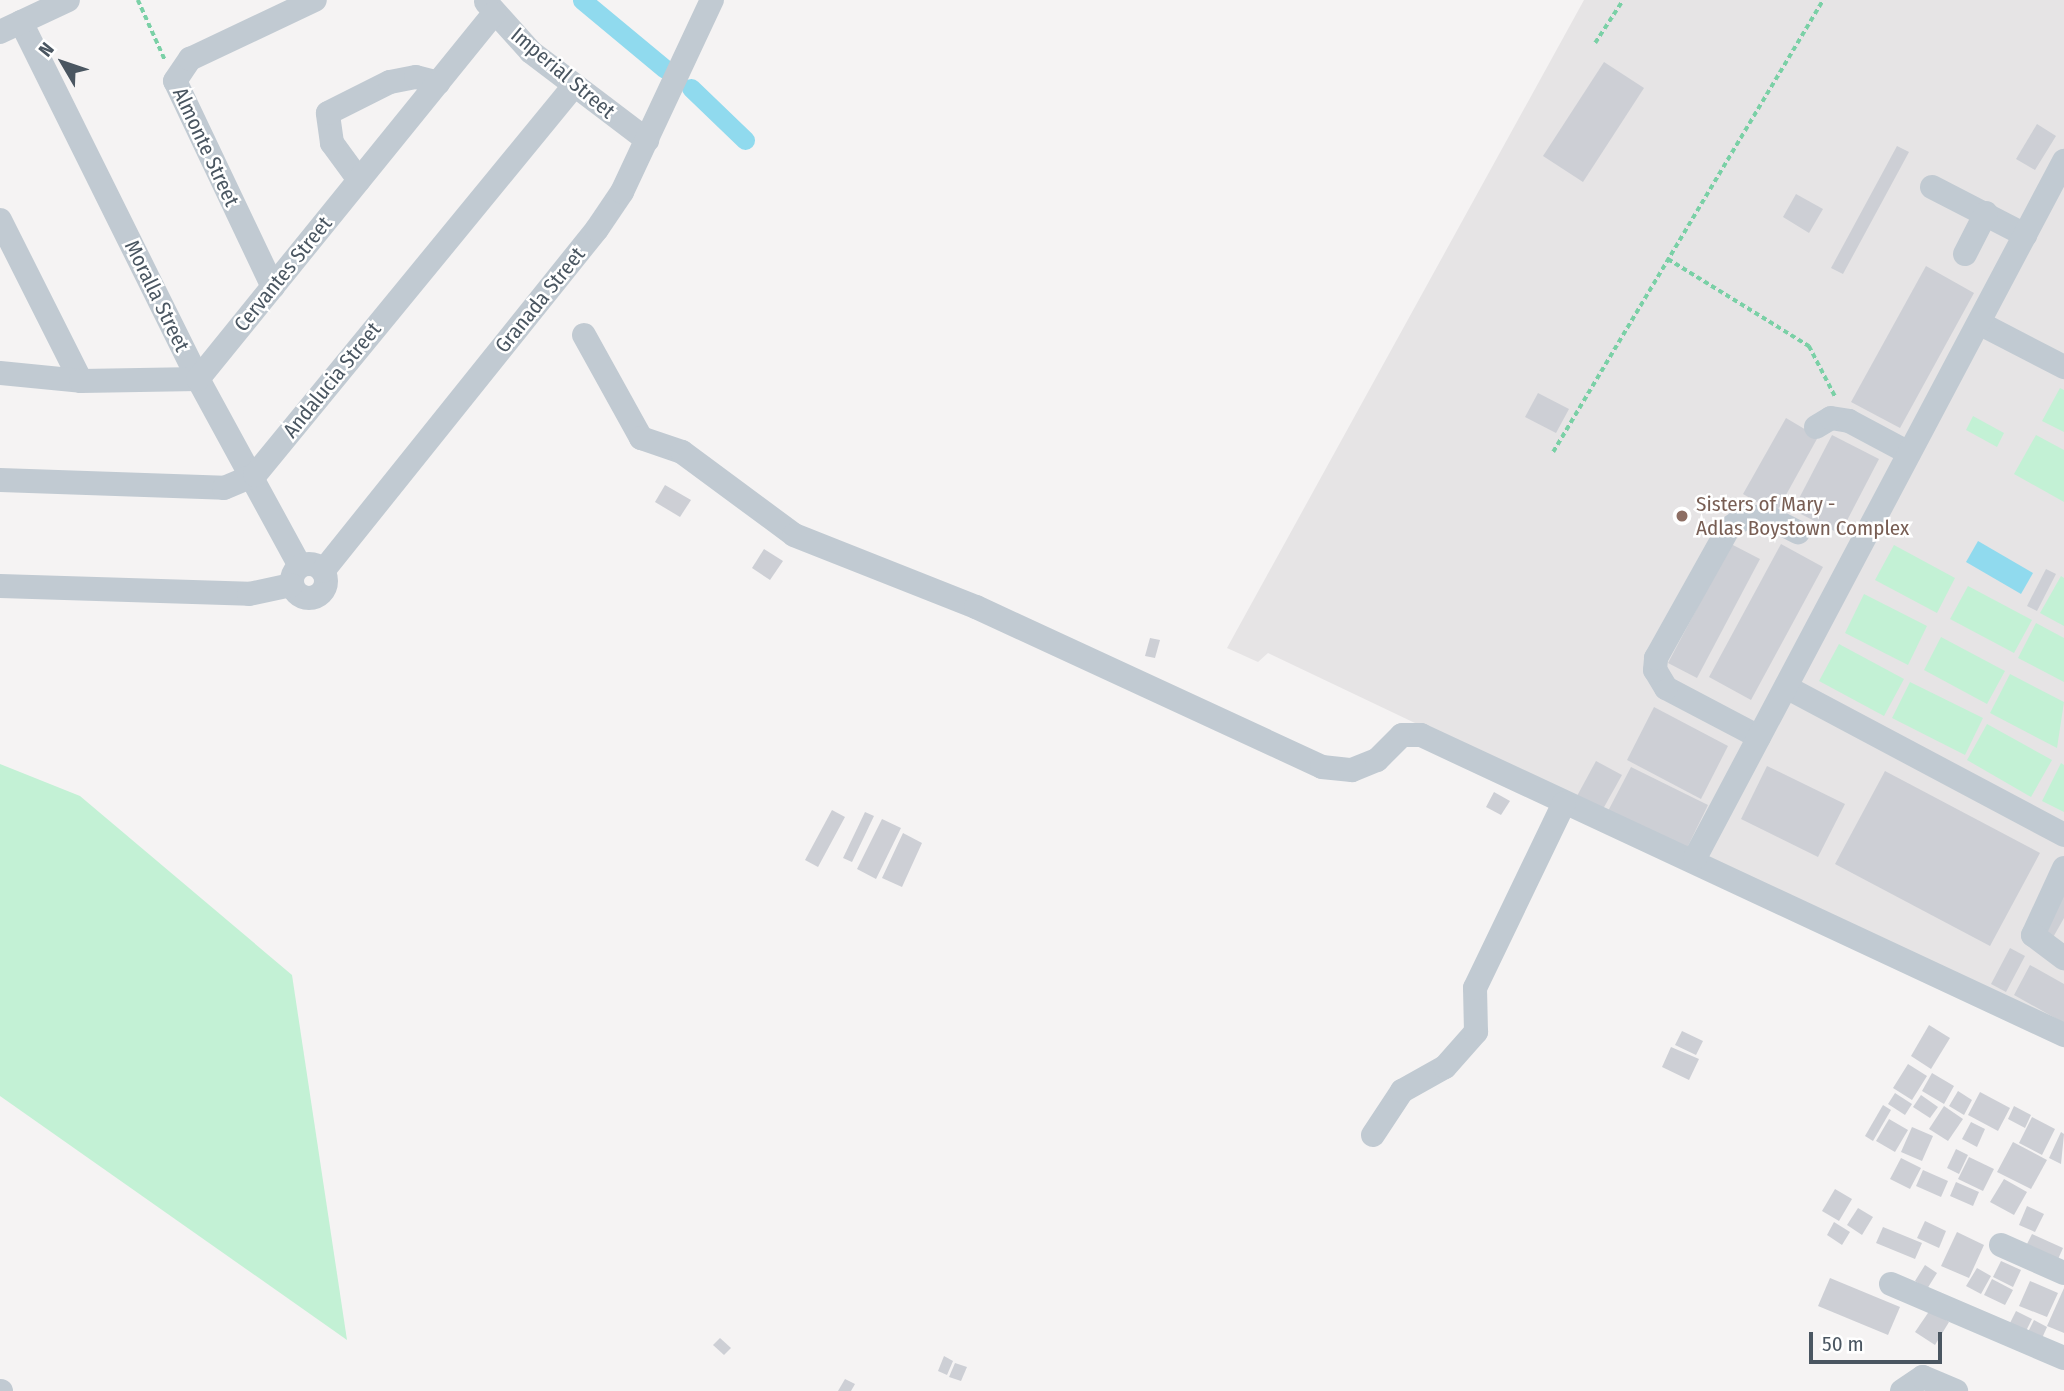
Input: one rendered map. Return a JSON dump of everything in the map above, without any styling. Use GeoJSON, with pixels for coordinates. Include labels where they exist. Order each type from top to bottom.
{"type":"FeatureCollection","features":[{"type":"Feature","properties":{"kind":"street"},"geometry":{"type":"LineString","coordinates":[[11,27],[68,0]]}},
{"type":"Feature","properties":{"kind":"street","name":"Almonte Street"},"geometry":{"type":"LineString","coordinates":[[273,287],[175,81],[190,59],[315,0]]}},
{"type":"Feature","properties":{"kind":"street","name":"Granada Street"},"geometry":{"type":"LineString","coordinates":[[305,574],[597,229],[647,140],[704,4]]}},
{"type":"Feature","properties":{"kind":"street","name":"Imperial Street"},"geometry":{"type":"LineString","coordinates":[[489,7],[573,87],[647,140]]}},
{"type":"Feature","properties":{"kind":"street","name":"Cervantes Street"},"geometry":{"type":"LineString","coordinates":[[198,379],[438,83],[489,7]]}},
{"type":"Feature","properties":{"kind":"street","name":"Moralla Street"},"geometry":{"type":"LineString","coordinates":[[11,27],[198,379],[255,475],[305,574]]}},
{"type":"Feature","properties":{"kind":"street"},"geometry":{"type":"LineString","coordinates":[[359,180],[328,134],[328,113],[390,82],[416,77],[438,83]]}},
{"type":"Feature","properties":{"kind":"street","name":"Andalucia Street"},"geometry":{"type":"LineString","coordinates":[[0,480],[224,488],[255,475],[573,87]]}},
{"type":"Feature","properties":{"kind":"street"},"geometry":{"type":"LineString","coordinates":[[1695,858],[2064,161]]}},
{"type":"Feature","properties":{"kind":"street"},"geometry":{"type":"LineString","coordinates":[[1931,187],[2025,234]]}},
{"type":"Feature","properties":{"kind":"street"},"geometry":{"type":"LineString","coordinates":[[1965,254],[1986,214]]}},
{"type":"Feature","properties":{"kind":"street"},"geometry":{"type":"LineString","coordinates":[[0,220],[81,381]]}},
{"type":"Feature","properties":{"kind":"street"},"geometry":{"type":"LineString","coordinates":[[1979,323],[2064,368]]}},
{"type":"Feature","properties":{"kind":"street"},"geometry":{"type":"LineString","coordinates":[[584,335],[641,438],[682,453],[794,535],[976,607],[1322,767],[1362,767],[1410,733],[2064,1035]]}},
{"type":"Feature","properties":{"kind":"street"},"geometry":{"type":"LineString","coordinates":[[0,373],[81,381],[198,379]]}},
{"type":"Feature","properties":{"kind":"street"},"geometry":{"type":"LineString","coordinates":[[1816,427],[1831,418],[1849,421],[1909,453]]}},
{"type":"Feature","properties":{"kind":"street"},"geometry":{"type":"LineString","coordinates":[[1759,737],[1665,688],[1655,670],[1656,658],[1728,529],[1744,518],[1766,516],[1798,532]]}},
{"type":"Feature","properties":{"kind":"street"},"geometry":{"type":"LineString","coordinates":[[0,586],[249,594],[305,574]]}},
{"type":"Feature","properties":{"kind":"street"},"geometry":{"type":"LineString","coordinates":[[1786,687],[2064,835]]}},
{"type":"Feature","properties":{"kind":"street"},"geometry":{"type":"LineString","coordinates":[[1373,1135],[1402,1091],[1445,1067],[1476,1032],[1475,988],[1564,803]]}},
{"type":"Feature","properties":{"kind":"street"},"geometry":{"type":"LineString","coordinates":[[2064,868],[2033,935],[2064,958]]}},
{"type":"Feature","properties":{"kind":"street"},"geometry":{"type":"LineString","coordinates":[[2001,1245],[2064,1273]]}},
{"type":"Feature","properties":{"kind":"street"},"geometry":{"type":"LineString","coordinates":[[1891,1284],[2064,1358]]}},
{"type":"Feature","properties":{"kind":"street"},"geometry":{"type":"LineString","coordinates":[[1903,1389],[1923,1377],[1956,1391]]}},
{"type":"Feature","properties":{"kind":"path"},"geometry":{"type":"LineString","coordinates":[[138,0],[175,81]]}},
{"type":"Feature","properties":{"kind":"path"},"geometry":{"type":"LineString","coordinates":[[1595,43],[1623,0]]}},
{"type":"Feature","properties":{"kind":"path"},"geometry":{"type":"LineString","coordinates":[[1553,452],[1823,0]]}},
{"type":"Feature","properties":{"kind":"path"},"geometry":{"type":"LineString","coordinates":[[1668,259],[1809,346],[1849,421]]}},
{"type":"Feature","properties":{"kind":"shaded area","name":"Sisters of Mary - Adlas Boystown Complex"},"geometry":{"type":"Polygon","coordinates":[[[1584,0],[2064,0],[2064,1032],[1268,653],[1258,662],[1227,648],[1584,0]]]}},
{"type":"Feature","properties":{"kind":"green space"},"geometry":{"type":"Polygon","coordinates":[[[574,0],[589,0],[666,63],[663,73],[574,0]]]}},
{"type":"Feature","properties":{"kind":"green space"},"geometry":{"type":"Polygon","coordinates":[[[2060,388],[2064,390],[2064,432],[2042,421],[2060,388]]]}},
{"type":"Feature","properties":{"kind":"green space"},"geometry":{"type":"Polygon","coordinates":[[[1973,416],[2004,433],[1997,447],[1966,430],[1973,416]]]}},
{"type":"Feature","properties":{"kind":"green space"},"geometry":{"type":"Polygon","coordinates":[[[2036,435],[2064,450],[2064,502],[2014,474],[2036,435]]]}},
{"type":"Feature","properties":{"kind":"green space"},"geometry":{"type":"Polygon","coordinates":[[[1894,545],[1955,578],[1937,613],[1875,580],[1894,545]]]}},
{"type":"Feature","properties":{"kind":"green space"},"geometry":{"type":"Polygon","coordinates":[[[2061,576],[2064,578],[2064,626],[2040,613],[2061,576]]]}},
{"type":"Feature","properties":{"kind":"green space"},"geometry":{"type":"Polygon","coordinates":[[[1968,586],[2032,620],[2014,653],[1950,619],[1968,586]]]}},
{"type":"Feature","properties":{"kind":"green space"},"geometry":{"type":"Polygon","coordinates":[[[1864,594],[1927,626],[1908,665],[1845,633],[1864,594]]]}},
{"type":"Feature","properties":{"kind":"green space"},"geometry":{"type":"Polygon","coordinates":[[[2036,623],[2064,638],[2064,682],[2018,658],[2036,623]]]}},
{"type":"Feature","properties":{"kind":"green space"},"geometry":{"type":"Polygon","coordinates":[[[1941,637],[2005,671],[1987,704],[1924,670],[1941,637]]]}},
{"type":"Feature","properties":{"kind":"green space"},"geometry":{"type":"Polygon","coordinates":[[[1839,644],[1904,679],[1884,716],[1819,681],[1839,644]]]}},
{"type":"Feature","properties":{"kind":"green space"},"geometry":{"type":"Polygon","coordinates":[[[2010,674],[2064,702],[2057,748],[1990,713],[2010,674]]]}},
{"type":"Feature","properties":{"kind":"green space"},"geometry":{"type":"Polygon","coordinates":[[[1910,682],[1983,718],[1965,755],[1892,718],[1910,682]]]}},
{"type":"Feature","properties":{"kind":"green space"},"geometry":{"type":"Polygon","coordinates":[[[1987,724],[2052,760],[2031,797],[1967,760],[1987,724]]]}},
{"type":"Feature","properties":{"kind":"green space"},"geometry":{"type":"Polygon","coordinates":[[[2061,763],[2064,765],[2064,812],[2042,801],[2061,763]]]}},
{"type":"Feature","properties":{"kind":"green space"},"geometry":{"type":"Polygon","coordinates":[[[0,764],[80,796],[292,975],[347,1340],[0,1096],[0,764]]]}},
{"type":"Feature","properties":{"kind":"water"},"geometry":{"type":"Polygon","coordinates":[[[1978,541],[2033,573],[2021,594],[1966,562],[1978,541]]]}},
{"type":"Feature","properties":{"kind":"building"},"geometry":{"type":"Polygon","coordinates":[[[1604,62],[1644,88],[1583,182],[1543,156],[1604,62]]]}},
{"type":"Feature","properties":{"kind":"building"},"geometry":{"type":"Polygon","coordinates":[[[2037,124],[2056,136],[2035,170],[2016,159],[2037,124]]]}},
{"type":"Feature","properties":{"kind":"building"},"geometry":{"type":"Polygon","coordinates":[[[1897,146],[1909,152],[1843,274],[1831,268],[1897,146]]]}},
{"type":"Feature","properties":{"kind":"building"},"geometry":{"type":"Polygon","coordinates":[[[1796,194],[1823,209],[1809,233],[1783,217],[1796,194]]]}},
{"type":"Feature","properties":{"kind":"building"},"geometry":{"type":"Polygon","coordinates":[[[1926,266],[1974,293],[1900,428],[1851,402],[1926,266]]]}},
{"type":"Feature","properties":{"kind":"building"},"geometry":{"type":"Polygon","coordinates":[[[1538,393],[1569,409],[1556,433],[1525,417],[1538,393]]]}},
{"type":"Feature","properties":{"kind":"building"},"geometry":{"type":"Polygon","coordinates":[[[1786,418],[1818,437],[1776,513],[1743,494],[1786,418]]]}},
{"type":"Feature","properties":{"kind":"building"},"geometry":{"type":"Polygon","coordinates":[[[1832,435],[1879,459],[1840,534],[1793,510],[1832,435]]]}},
{"type":"Feature","properties":{"kind":"building"},"geometry":{"type":"Polygon","coordinates":[[[665,485],[691,500],[680,517],[655,502],[665,485]]]}},
{"type":"Feature","properties":{"kind":"building"},"geometry":{"type":"Polygon","coordinates":[[[1731,544],[1760,559],[1697,678],[1668,663],[1731,544]]]}},
{"type":"Feature","properties":{"kind":"building"},"geometry":{"type":"Polygon","coordinates":[[[1781,544],[1823,567],[1751,700],[1709,677],[1781,544]]]}},
{"type":"Feature","properties":{"kind":"building"},"geometry":{"type":"Polygon","coordinates":[[[764,549],[783,561],[770,580],[752,568],[764,549]]]}},
{"type":"Feature","properties":{"kind":"building"},"geometry":{"type":"Polygon","coordinates":[[[2046,569],[2056,574],[2037,611],[2027,606],[2046,569]]]}},
{"type":"Feature","properties":{"kind":"building"},"geometry":{"type":"Polygon","coordinates":[[[1150,638],[1160,640],[1155,658],[1145,656],[1150,638]]]}},
{"type":"Feature","properties":{"kind":"building"},"geometry":{"type":"Polygon","coordinates":[[[1654,707],[1728,746],[1701,799],[1627,760],[1654,707]]]}},
{"type":"Feature","properties":{"kind":"building"},"geometry":{"type":"Polygon","coordinates":[[[1596,761],[1622,775],[1603,809],[1577,796],[1596,761]]]}},
{"type":"Feature","properties":{"kind":"building"},"geometry":{"type":"Polygon","coordinates":[[[1767,766],[1845,804],[1818,857],[1741,819],[1767,766]]]}},
{"type":"Feature","properties":{"kind":"building"},"geometry":{"type":"Polygon","coordinates":[[[1631,767],[1708,805],[1686,850],[1608,811],[1631,767]]]}},
{"type":"Feature","properties":{"kind":"building"},"geometry":{"type":"Polygon","coordinates":[[[1885,771],[2040,853],[1990,946],[1835,864],[1885,771]]]}},
{"type":"Feature","properties":{"kind":"building"},"geometry":{"type":"Polygon","coordinates":[[[1494,792],[1510,801],[1501,815],[1486,807],[1494,792]]]}},
{"type":"Feature","properties":{"kind":"building"},"geometry":{"type":"Polygon","coordinates":[[[832,810],[845,817],[818,867],[805,860],[832,810]]]}},
{"type":"Feature","properties":{"kind":"building"},"geometry":{"type":"Polygon","coordinates":[[[865,812],[874,816],[852,862],[843,858],[865,812]]]}},
{"type":"Feature","properties":{"kind":"building"},"geometry":{"type":"Polygon","coordinates":[[[882,819],[901,828],[876,879],[857,869],[882,819]]]}},
{"type":"Feature","properties":{"kind":"building"},"geometry":{"type":"Polygon","coordinates":[[[903,833],[922,843],[902,887],[882,878],[903,833]]]}},
{"type":"Feature","properties":{"kind":"building"},"geometry":{"type":"Polygon","coordinates":[[[2064,891],[2064,918],[2051,941],[2040,934],[2064,891]]]}},
{"type":"Feature","properties":{"kind":"building"},"geometry":{"type":"Polygon","coordinates":[[[2010,948],[2025,956],[2006,992],[1991,984],[2010,948]]]}},
{"type":"Feature","properties":{"kind":"building"},"geometry":{"type":"Polygon","coordinates":[[[2030,965],[2064,984],[2064,1023],[2014,995],[2030,965]]]}},
{"type":"Feature","properties":{"kind":"building"},"geometry":{"type":"Polygon","coordinates":[[[1929,1025],[1950,1038],[1931,1069],[1911,1056],[1929,1025]]]}},
{"type":"Feature","properties":{"kind":"building"},"geometry":{"type":"Polygon","coordinates":[[[1682,1031],[1703,1041],[1696,1055],[1675,1045],[1682,1031]]]}},
{"type":"Feature","properties":{"kind":"building"},"geometry":{"type":"Polygon","coordinates":[[[1671,1047],[1699,1059],[1689,1080],[1662,1067],[1671,1047]]]}},
{"type":"Feature","properties":{"kind":"building"},"geometry":{"type":"Polygon","coordinates":[[[1908,1064],[1927,1076],[1912,1100],[1893,1088],[1908,1064]]]}},
{"type":"Feature","properties":{"kind":"building"},"geometry":{"type":"Polygon","coordinates":[[[1932,1073],[1954,1086],[1944,1104],[1922,1091],[1932,1073]]]}},
{"type":"Feature","properties":{"kind":"building"},"geometry":{"type":"Polygon","coordinates":[[[1958,1091],[1972,1100],[1964,1115],[1949,1106],[1958,1091]]]}},
{"type":"Feature","properties":{"kind":"building"},"geometry":{"type":"Polygon","coordinates":[[[1980,1092],[2010,1108],[1998,1131],[1968,1115],[1980,1092]]]}},
{"type":"Feature","properties":{"kind":"building"},"geometry":{"type":"Polygon","coordinates":[[[1895,1093],[1912,1104],[1905,1115],[1888,1104],[1895,1093]]]}},
{"type":"Feature","properties":{"kind":"building"},"geometry":{"type":"Polygon","coordinates":[[[1921,1095],[1938,1107],[1930,1118],[1913,1107],[1921,1095]]]}},
{"type":"Feature","properties":{"kind":"building"},"geometry":{"type":"Polygon","coordinates":[[[1883,1105],[1891,1110],[1873,1141],[1865,1136],[1883,1105]]]}},
{"type":"Feature","properties":{"kind":"building"},"geometry":{"type":"Polygon","coordinates":[[[1944,1106],[1963,1119],[1948,1141],[1929,1129],[1944,1106]]]}},
{"type":"Feature","properties":{"kind":"building"},"geometry":{"type":"Polygon","coordinates":[[[2014,1106],[2031,1115],[2025,1128],[2008,1119],[2014,1106]]]}},
{"type":"Feature","properties":{"kind":"building"},"geometry":{"type":"Polygon","coordinates":[[[2032,1117],[2055,1129],[2042,1155],[2019,1143],[2032,1117]]]}},
{"type":"Feature","properties":{"kind":"building"},"geometry":{"type":"Polygon","coordinates":[[[1889,1119],[1908,1130],[1895,1152],[1876,1141],[1889,1119]]]}},
{"type":"Feature","properties":{"kind":"building"},"geometry":{"type":"Polygon","coordinates":[[[1971,1122],[1985,1129],[1977,1147],[1962,1139],[1971,1122]]]}},
{"type":"Feature","properties":{"kind":"building"},"geometry":{"type":"Polygon","coordinates":[[[1912,1127],[1933,1136],[1922,1161],[1901,1152],[1912,1127]]]}},
{"type":"Feature","properties":{"kind":"building"},"geometry":{"type":"Polygon","coordinates":[[[2061,1132],[2064,1134],[2061,1164],[2049,1158],[2061,1132]]]}},
{"type":"Feature","properties":{"kind":"building"},"geometry":{"type":"Polygon","coordinates":[[[2013,1142],[2047,1160],[2031,1189],[1997,1172],[2013,1142]]]}},
{"type":"Feature","properties":{"kind":"building"},"geometry":{"type":"Polygon","coordinates":[[[1956,1149],[1968,1155],[1959,1174],[1947,1168],[1956,1149]]]}},
{"type":"Feature","properties":{"kind":"building"},"geometry":{"type":"Polygon","coordinates":[[[1969,1157],[1994,1169],[1983,1191],[1958,1179],[1969,1157]]]}},
{"type":"Feature","properties":{"kind":"building"},"geometry":{"type":"Polygon","coordinates":[[[1901,1158],[1921,1168],[1910,1189],[1890,1179],[1901,1158]]]}},
{"type":"Feature","properties":{"kind":"building"},"geometry":{"type":"Polygon","coordinates":[[[1923,1170],[1948,1181],[1941,1197],[1916,1186],[1923,1170]]]}},
{"type":"Feature","properties":{"kind":"building"},"geometry":{"type":"Polygon","coordinates":[[[2004,1179],[2027,1192],[2014,1215],[1990,1202],[2004,1179]]]}},
{"type":"Feature","properties":{"kind":"building"},"geometry":{"type":"Polygon","coordinates":[[[1956,1182],[1979,1192],[1973,1206],[1950,1196],[1956,1182]]]}},
{"type":"Feature","properties":{"kind":"building"},"geometry":{"type":"Polygon","coordinates":[[[1835,1189],[1852,1199],[1839,1221],[1822,1211],[1835,1189]]]}},
{"type":"Feature","properties":{"kind":"building"},"geometry":{"type":"Polygon","coordinates":[[[2027,1206],[2044,1214],[2035,1232],[2019,1225],[2027,1206]]]}},
{"type":"Feature","properties":{"kind":"building"},"geometry":{"type":"Polygon","coordinates":[[[1858,1208],[1873,1217],[1862,1235],[1847,1225],[1858,1208]]]}},
{"type":"Feature","properties":{"kind":"building"},"geometry":{"type":"Polygon","coordinates":[[[1925,1221],[1946,1231],[1939,1248],[1917,1238],[1925,1221]]]}},
{"type":"Feature","properties":{"kind":"building"},"geometry":{"type":"Polygon","coordinates":[[[1834,1222],[1850,1232],[1842,1245],[1827,1235],[1834,1222]]]}},
{"type":"Feature","properties":{"kind":"building"},"geometry":{"type":"Polygon","coordinates":[[[1883,1227],[1922,1243],[1915,1259],[1876,1243],[1883,1227]]]}},
{"type":"Feature","properties":{"kind":"building"},"geometry":{"type":"Polygon","coordinates":[[[1957,1232],[1984,1245],[1969,1278],[1941,1266],[1957,1232]]]}},
{"type":"Feature","properties":{"kind":"building"},"geometry":{"type":"Polygon","coordinates":[[[2032,1234],[2063,1248],[2055,1266],[2023,1252],[2032,1234]]]}},
{"type":"Feature","properties":{"kind":"building"},"geometry":{"type":"Polygon","coordinates":[[[2001,1261],[2021,1270],[2013,1287],[1993,1277],[2001,1261]]]}},
{"type":"Feature","properties":{"kind":"building"},"geometry":{"type":"Polygon","coordinates":[[[1925,1265],[1937,1273],[1927,1289],[1915,1281],[1925,1265]]]}},
{"type":"Feature","properties":{"kind":"building"},"geometry":{"type":"Polygon","coordinates":[[[1977,1268],[1991,1276],[1981,1294],[1966,1286],[1977,1268]]]}},
{"type":"Feature","properties":{"kind":"building"},"geometry":{"type":"Polygon","coordinates":[[[1830,1278],[1900,1307],[1888,1335],[1818,1306],[1830,1278]]]}},
{"type":"Feature","properties":{"kind":"building"},"geometry":{"type":"Polygon","coordinates":[[[1992,1279],[2013,1290],[2005,1305],[1984,1295],[1992,1279]]]}},
{"type":"Feature","properties":{"kind":"building"},"geometry":{"type":"Polygon","coordinates":[[[2030,1281],[2058,1293],[2047,1317],[2019,1306],[2030,1281]]]}},
{"type":"Feature","properties":{"kind":"building"},"geometry":{"type":"Polygon","coordinates":[[[2064,1288],[2064,1333],[2047,1326],[2064,1288]]]}},
{"type":"Feature","properties":{"kind":"building"},"geometry":{"type":"Polygon","coordinates":[[[1930,1310],[1949,1322],[1935,1345],[1915,1332],[1930,1310]]]}},
{"type":"Feature","properties":{"kind":"building"},"geometry":{"type":"Polygon","coordinates":[[[2016,1311],[2032,1319],[2025,1333],[2009,1325],[2016,1311]]]}},
{"type":"Feature","properties":{"kind":"building"},"geometry":{"type":"Polygon","coordinates":[[[2034,1320],[2047,1327],[2039,1345],[2025,1338],[2034,1320]]]}},
{"type":"Feature","properties":{"kind":"building"},"geometry":{"type":"Polygon","coordinates":[[[720,1338],[731,1348],[724,1355],[713,1345],[720,1338]]]}},
{"type":"Feature","properties":{"kind":"building"},"geometry":{"type":"Polygon","coordinates":[[[944,1356],[953,1361],[947,1375],[938,1371],[944,1356]]]}},
{"type":"Feature","properties":{"kind":"building"},"geometry":{"type":"Polygon","coordinates":[[[955,1363],[967,1367],[961,1381],[949,1377],[955,1363]]]}},
{"type":"Feature","properties":{"kind":"building"},"geometry":{"type":"Polygon","coordinates":[[[845,1379],[855,1384],[851,1391],[838,1391],[845,1379]]]}},
{"type":"Feature","properties":{"kind":"waterway"},"geometry":{"type":"LineString","coordinates":[[582,0],[664,68]]}},
{"type":"Feature","properties":{"kind":"waterway"},"geometry":{"type":"LineString","coordinates":[[691,88],[745,140]]}},
{"type":"Feature","properties":{"kind":"place","name":"Sisters of Mary - Adlas Boystown Complex"},"geometry":{"type":"Point","coordinates":[1682,516]}}]}
